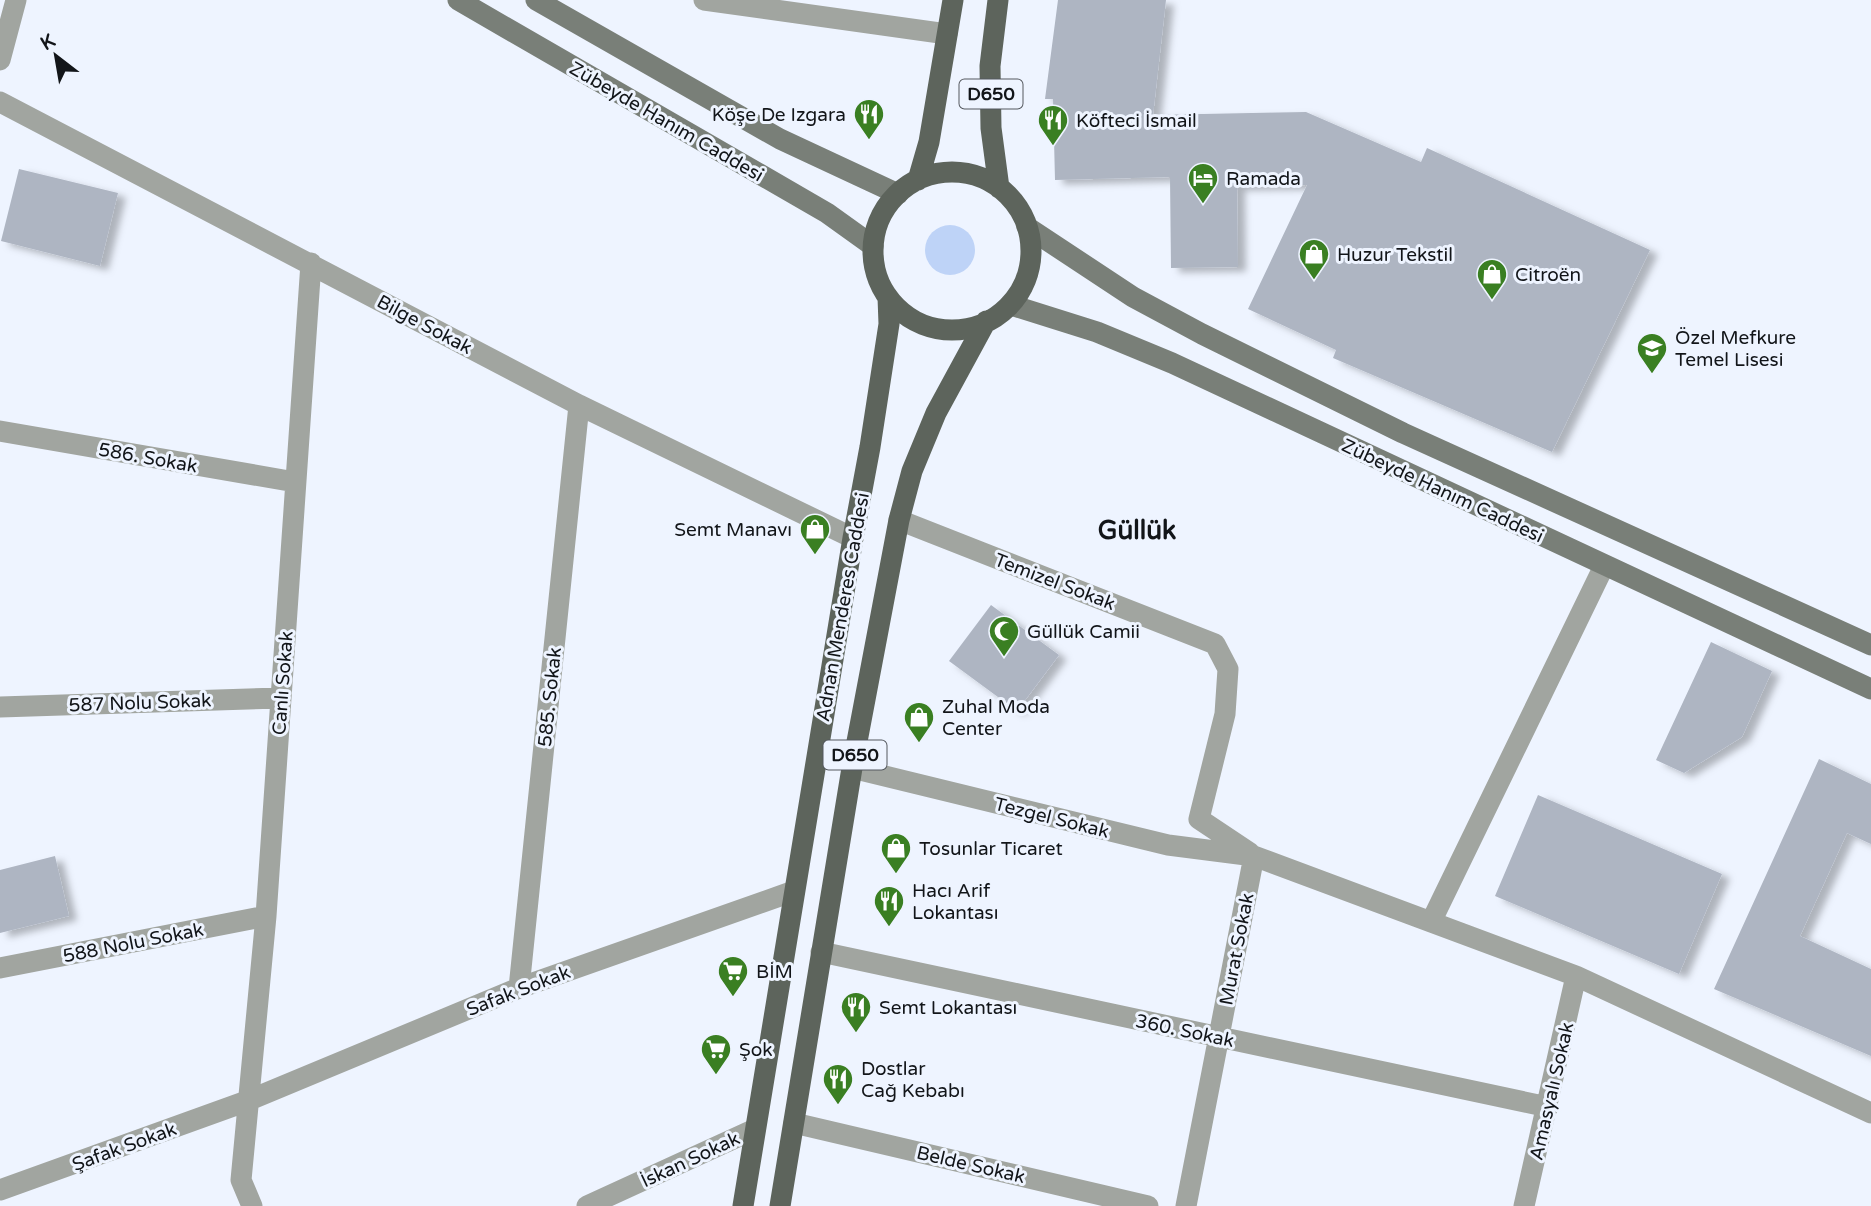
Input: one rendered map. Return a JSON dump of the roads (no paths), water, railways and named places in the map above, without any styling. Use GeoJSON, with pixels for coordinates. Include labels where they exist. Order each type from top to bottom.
{"type":"FeatureCollection","features":[{"type":"Feature","properties":{"kind":"main road","name":"Zübeyde Hanım Caddesi"},"geometry":{"type":"LineString","coordinates":[[458,0],[816,206],[873,246]]}},
{"type":"Feature","properties":{"kind":"main road","name":"Zübeyde Hanım Caddesi"},"geometry":{"type":"LineString","coordinates":[[536,0],[780,139],[898,194]]}},
{"type":"Feature","properties":{"kind":"main road"},"geometry":{"type":"LineString","coordinates":[[918,180],[929,142],[953,0]]}},
{"type":"Feature","properties":{"kind":"main road","name":"D650"},"geometry":{"type":"LineString","coordinates":[[998,0],[990,79],[991,128],[999,188]]}},
{"type":"Feature","properties":{"kind":"main road"},"geometry":{"type":"LineString","coordinates":[[953,172],[977,176],[999,188],[1016,205],[1027,227],[1031,252],[1026,276],[1011,305],[972,327],[944,330],[918,323],[896,307],[880,285],[872,258],[874,231],[886,206],[898,194],[928,176],[953,172]]}},
{"type":"Feature","properties":{"kind":"main road","name":"Zübeyde Hanım Caddesi"},"geometry":{"type":"LineString","coordinates":[[1027,227],[1133,297],[1202,334],[1403,433],[1871,645]]}},
{"type":"Feature","properties":{"kind":"main road","name":"Adnan Menderes Caddesi"},"geometry":{"type":"LineString","coordinates":[[743,1206],[870,447],[889,324],[888,297]]}},
{"type":"Feature","properties":{"kind":"main road","name":"Zübeyde Hanım Caddesi"},"geometry":{"type":"LineString","coordinates":[[1011,305],[1097,332],[1172,363],[1871,689]]}},
{"type":"Feature","properties":{"kind":"main road","name":"Adnan Menderes Caddesi"},"geometry":{"type":"LineString","coordinates":[[779,1206],[852,768],[899,520],[912,471],[936,413],[986,321]]}},
{"type":"Feature","properties":{"kind":"street"},"geometry":{"type":"LineString","coordinates":[[0,60],[16,0]]}},
{"type":"Feature","properties":{"kind":"street"},"geometry":{"type":"LineString","coordinates":[[704,0],[947,34]]}},
{"type":"Feature","properties":{"kind":"street","name":"Bilge Sokak"},"geometry":{"type":"LineString","coordinates":[[0,102],[579,405],[853,538]]}},
{"type":"Feature","properties":{"kind":"street","name":"Canlı Sokak"},"geometry":{"type":"LineString","coordinates":[[252,1206],[241,1180],[266,916],[311,264]]}},
{"type":"Feature","properties":{"kind":"street","name":"585. Sokak"},"geometry":{"type":"LineString","coordinates":[[519,988],[579,405]]}},
{"type":"Feature","properties":{"kind":"street","name":"586. Sokak"},"geometry":{"type":"LineString","coordinates":[[0,432],[295,482]]}},
{"type":"Feature","properties":{"kind":"street","name":"Temizel Sokak"},"geometry":{"type":"LineString","coordinates":[[899,520],[1215,643],[1228,669],[1225,714],[1199,819],[1254,856]]}},
{"type":"Feature","properties":{"kind":"street"},"geometry":{"type":"LineString","coordinates":[[1432,922],[1604,566]]}},
{"type":"Feature","properties":{"kind":"street","name":"587 Nolu Sokak"},"geometry":{"type":"LineString","coordinates":[[0,707],[281,698]]}},
{"type":"Feature","properties":{"kind":"street","name":"Tezgel Sokak"},"geometry":{"type":"LineString","coordinates":[[852,768],[1168,845],[1254,856]]}},
{"type":"Feature","properties":{"kind":"street"},"geometry":{"type":"LineString","coordinates":[[1254,856],[1576,976],[1871,1113]]}},
{"type":"Feature","properties":{"kind":"street","name":"Murat Sokak"},"geometry":{"type":"LineString","coordinates":[[1186,1206],[1254,856]]}},
{"type":"Feature","properties":{"kind":"street","name":"Safak Sokak"},"geometry":{"type":"LineString","coordinates":[[247,1101],[519,988],[794,891]]}},
{"type":"Feature","properties":{"kind":"street","name":"588 Nolu Sokak"},"geometry":{"type":"LineString","coordinates":[[0,968],[266,916]]}},
{"type":"Feature","properties":{"kind":"street","name":"360. Sokak"},"geometry":{"type":"LineString","coordinates":[[821,952],[1548,1107]]}},
{"type":"Feature","properties":{"kind":"street","name":"Amasyalı Sokak"},"geometry":{"type":"LineString","coordinates":[[1524,1206],[1576,976]]}},
{"type":"Feature","properties":{"kind":"street","name":"Şafak Sokak"},"geometry":{"type":"LineString","coordinates":[[0,1190],[247,1101]]}},
{"type":"Feature","properties":{"kind":"street","name":"Belde Sokak"},"geometry":{"type":"LineString","coordinates":[[794,1123],[1149,1206]]}},
{"type":"Feature","properties":{"kind":"street","name":"İskan Sokak"},"geometry":{"type":"LineString","coordinates":[[587,1206],[755,1129]]}},
{"type":"Feature","properties":{"kind":"place","name":"Köşe De Izgara"},"geometry":{"type":"Point","coordinates":[869,141]}},
{"type":"Feature","properties":{"kind":"place","name":"Köfteci İsmail"},"geometry":{"type":"Point","coordinates":[1053,147]}},
{"type":"Feature","properties":{"kind":"place","name":"Ramada"},"geometry":{"type":"Point","coordinates":[1203,205]}},
{"type":"Feature","properties":{"kind":"place","name":"Huzur Tekstil"},"geometry":{"type":"Point","coordinates":[1314,281]}},
{"type":"Feature","properties":{"kind":"place","name":"Citroën"},"geometry":{"type":"Point","coordinates":[1492,301]}},
{"type":"Feature","properties":{"kind":"place","name":"Özel Mefkure Temel Lisesi"},"geometry":{"type":"Point","coordinates":[1652,375]}},
{"type":"Feature","properties":{"kind":"place","name":"Semt Manavı"},"geometry":{"type":"Point","coordinates":[815,556]}},
{"type":"Feature","properties":{"kind":"place","name":"Güllük Camii"},"geometry":{"type":"Point","coordinates":[1004,658]}},
{"type":"Feature","properties":{"kind":"place","name":"Zuhal Moda Center"},"geometry":{"type":"Point","coordinates":[919,744]}},
{"type":"Feature","properties":{"kind":"place","name":"Tosunlar Ticaret"},"geometry":{"type":"Point","coordinates":[896,875]}},
{"type":"Feature","properties":{"kind":"place","name":"Hacı Arif Lokantası"},"geometry":{"type":"Point","coordinates":[889,928]}},
{"type":"Feature","properties":{"kind":"place","name":"BİM"},"geometry":{"type":"Point","coordinates":[733,998]}},
{"type":"Feature","properties":{"kind":"place","name":"Semt Lokantası"},"geometry":{"type":"Point","coordinates":[856,1034]}},
{"type":"Feature","properties":{"kind":"place","name":"Şok"},"geometry":{"type":"Point","coordinates":[716,1076]}},
{"type":"Feature","properties":{"kind":"place","name":"Dostlar Cağ Kebabı"},"geometry":{"type":"Point","coordinates":[838,1106]}},
{"type":"Feature","properties":{"kind":"district","name":"Güllük"},"geometry":{"type":"Point","coordinates":[1137,530]}}]}
